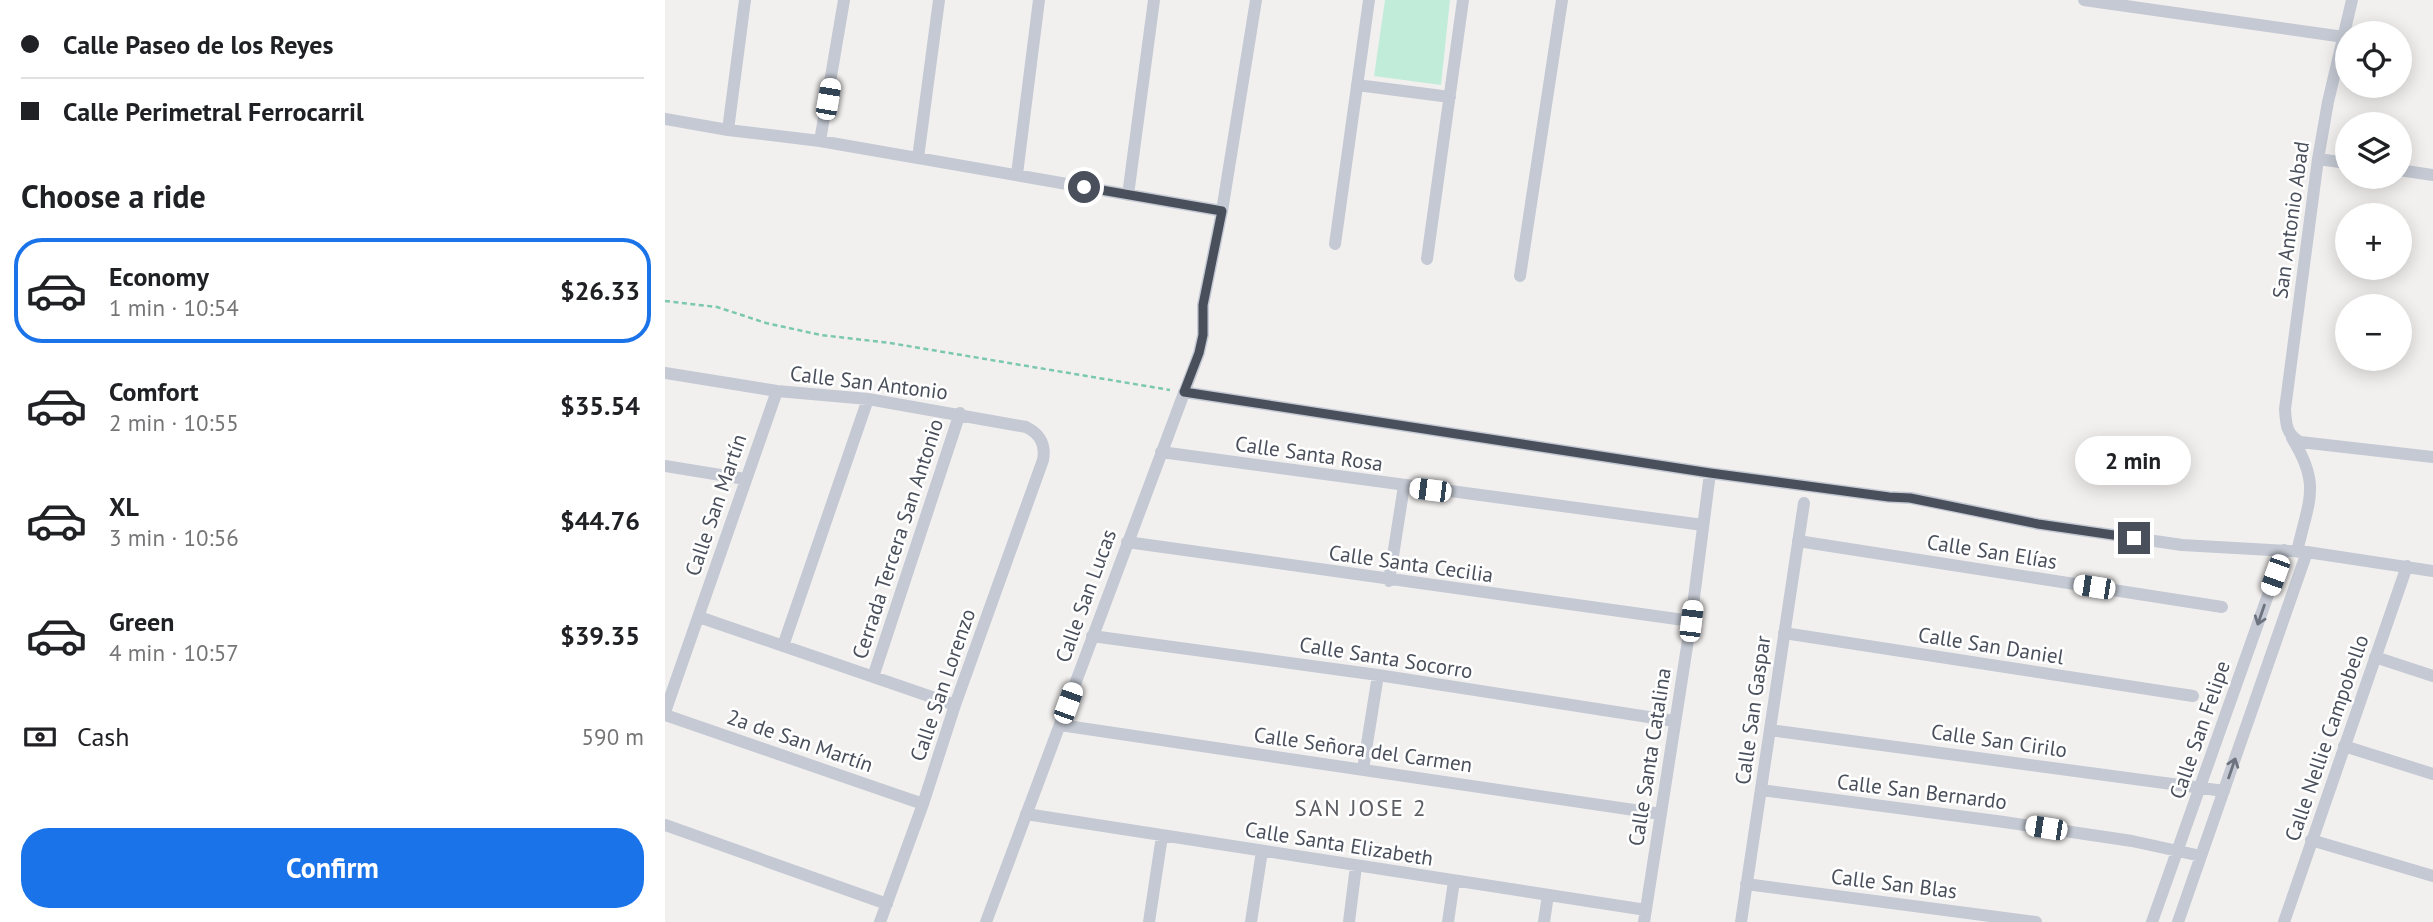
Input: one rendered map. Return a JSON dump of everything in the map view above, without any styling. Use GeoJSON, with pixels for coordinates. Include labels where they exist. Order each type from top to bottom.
{"type":"FeatureCollection","features":[{"type":"Feature","properties":{"kind":"street"},"geometry":{"type":"LineString","coordinates":[[728,130],[745,0]]}},
{"type":"Feature","properties":{"kind":"street"},"geometry":{"type":"LineString","coordinates":[[820,141],[844,0]]}},
{"type":"Feature","properties":{"kind":"street"},"geometry":{"type":"LineString","coordinates":[[918,158],[939,0]]}},
{"type":"Feature","properties":{"kind":"street"},"geometry":{"type":"LineString","coordinates":[[1017,174],[1039,0]]}},
{"type":"Feature","properties":{"kind":"street"},"geometry":{"type":"LineString","coordinates":[[1128,195],[1154,0]]}},
{"type":"Feature","properties":{"kind":"street","name":"Calle San Lucas"},"geometry":{"type":"LineString","coordinates":[[986,922],[1199,353],[1203,335],[1203,305],[1222,211],[1256,0]]}},
{"type":"Feature","properties":{"kind":"street"},"geometry":{"type":"LineString","coordinates":[[1335,244],[1369,0]]}},
{"type":"Feature","properties":{"kind":"street"},"geometry":{"type":"LineString","coordinates":[[1427,258],[1463,0]]}},
{"type":"Feature","properties":{"kind":"street"},"geometry":{"type":"LineString","coordinates":[[1520,276],[1562,0]]}},
{"type":"Feature","properties":{"kind":"street"},"geometry":{"type":"LineString","coordinates":[[2084,0],[2335,36]]}},
{"type":"Feature","properties":{"kind":"street","name":"San Antonio Abad"},"geometry":{"type":"LineString","coordinates":[[2347,21],[2352,0]]}},
{"type":"Feature","properties":{"kind":"street","name":"San Antonio Abad"},"geometry":{"type":"LineString","coordinates":[[2296,551],[2312,485],[2305,459],[2287,428],[2285,409],[2318,159],[2335,69]]}},
{"type":"Feature","properties":{"kind":"street"},"geometry":{"type":"LineString","coordinates":[[1357,85],[1450,97]]}},
{"type":"Feature","properties":{"kind":"street"},"geometry":{"type":"LineString","coordinates":[[665,119],[820,141],[1222,211]]}},
{"type":"Feature","properties":{"kind":"street"},"geometry":{"type":"LineString","coordinates":[[2318,159],[2335,161]]}},
{"type":"Feature","properties":{"kind":"street"},"geometry":{"type":"LineString","coordinates":[[2412,172],[2433,175]]}},
{"type":"Feature","properties":{"kind":"street","name":"Calle San Antonio"},"geometry":{"type":"LineString","coordinates":[[665,373],[777,391],[868,399],[960,413],[1026,427],[1036,432],[1043,444],[1043,460]]}},
{"type":"Feature","properties":{"kind":"street","name":"Calle San Martín"},"geometry":{"type":"LineString","coordinates":[[665,714],[777,391]]}},
{"type":"Feature","properties":{"kind":"street"},"geometry":{"type":"LineString","coordinates":[[1184,392],[1710,473],[1910,498],[2038,524],[2182,545],[2229,550],[2296,551],[2405,570],[2433,571]]}},
{"type":"Feature","properties":{"kind":"street"},"geometry":{"type":"LineString","coordinates":[[783,646],[868,399]]}},
{"type":"Feature","properties":{"kind":"street","name":"Cerrada Tercera San Antonio"},"geometry":{"type":"LineString","coordinates":[[873,677],[960,413]]}},
{"type":"Feature","properties":{"kind":"street"},"geometry":{"type":"LineString","coordinates":[[2296,440],[2433,457]]}},
{"type":"Feature","properties":{"kind":"street","name":"Calle Santa Rosa"},"geometry":{"type":"LineString","coordinates":[[1161,452],[1703,525]]}},
{"type":"Feature","properties":{"kind":"street","name":"Calle San Lorenzo"},"geometry":{"type":"LineString","coordinates":[[880,922],[1043,460]]}},
{"type":"Feature","properties":{"kind":"street"},"geometry":{"type":"LineString","coordinates":[[665,466],[745,480]]}},
{"type":"Feature","properties":{"kind":"street","name":"Calle Santa Catalina"},"geometry":{"type":"LineString","coordinates":[[1645,916],[1691,621],[1710,473]]}},
{"type":"Feature","properties":{"kind":"street"},"geometry":{"type":"LineString","coordinates":[[1389,580],[1404,486]]}},
{"type":"Feature","properties":{"kind":"street","name":"Calle San Gaspar"},"geometry":{"type":"LineString","coordinates":[[1741,922],[1804,503]]}},
{"type":"Feature","properties":{"kind":"street","name":"Calle San Elías"},"geometry":{"type":"LineString","coordinates":[[1798,541],[2222,607]]}},
{"type":"Feature","properties":{"kind":"street","name":"Calle Santa Cecilia"},"geometry":{"type":"LineString","coordinates":[[1127,542],[1691,621]]}},
{"type":"Feature","properties":{"kind":"street","name":"Calle San Felipe"},"geometry":{"type":"LineString","coordinates":[[2152,922],[2200,788],[2296,551]]}},
{"type":"Feature","properties":{"kind":"street","name":"Calle San Felipe"},"geometry":{"type":"LineString","coordinates":[[2178,922],[2224,791],[2296,551]]}},
{"type":"Feature","properties":{"kind":"street"},"geometry":{"type":"LineString","coordinates":[[2405,570],[2433,580]]}},
{"type":"Feature","properties":{"kind":"street","name":"Calle Nellie Campobello"},"geometry":{"type":"LineString","coordinates":[[2284,922],[2405,570]]}},
{"type":"Feature","properties":{"kind":"street"},"geometry":{"type":"LineString","coordinates":[[699,617],[955,705]]}},
{"type":"Feature","properties":{"kind":"street","name":"Calle San Daniel"},"geometry":{"type":"LineString","coordinates":[[1784,634],[2193,696]]}},
{"type":"Feature","properties":{"kind":"street","name":"Calle Santa Socorro"},"geometry":{"type":"LineString","coordinates":[[1092,636],[1378,675],[1674,721]]}},
{"type":"Feature","properties":{"kind":"street"},"geometry":{"type":"LineString","coordinates":[[2375,657],[2433,676]]}},
{"type":"Feature","properties":{"kind":"street"},"geometry":{"type":"LineString","coordinates":[[1363,769],[1378,675]]}},
{"type":"Feature","properties":{"kind":"street","name":"2a de San Martín"},"geometry":{"type":"LineString","coordinates":[[665,714],[923,804]]}},
{"type":"Feature","properties":{"kind":"street","name":"Calle Señora del Carmen"},"geometry":{"type":"LineString","coordinates":[[1060,725],[1661,814]]}},
{"type":"Feature","properties":{"kind":"street","name":"Calle San Cirilo"},"geometry":{"type":"LineString","coordinates":[[1770,730],[2224,791]]}},
{"type":"Feature","properties":{"kind":"street"},"geometry":{"type":"LineString","coordinates":[[2344,747],[2433,774]]}},
{"type":"Feature","properties":{"kind":"street","name":"Calle San Bernardo"},"geometry":{"type":"LineString","coordinates":[[1761,790],[2004,822],[2201,856]]}},
{"type":"Feature","properties":{"kind":"street","name":"Calle Santa Elizabeth"},"geometry":{"type":"LineString","coordinates":[[1026,814],[1548,895],[1645,916]]}},
{"type":"Feature","properties":{"kind":"street"},"geometry":{"type":"LineString","coordinates":[[665,825],[887,904]]}},
{"type":"Feature","properties":{"kind":"street"},"geometry":{"type":"LineString","coordinates":[[1149,922],[1162,836]]}},
{"type":"Feature","properties":{"kind":"street"},"geometry":{"type":"LineString","coordinates":[[2311,840],[2433,876]]}},
{"type":"Feature","properties":{"kind":"street"},"geometry":{"type":"LineString","coordinates":[[1251,922],[1262,851]]}},
{"type":"Feature","properties":{"kind":"street"},"geometry":{"type":"LineString","coordinates":[[1349,922],[1356,866]]}},
{"type":"Feature","properties":{"kind":"street"},"geometry":{"type":"LineString","coordinates":[[1448,922],[1454,881]]}},
{"type":"Feature","properties":{"kind":"street","name":"Calle San Blas"},"geometry":{"type":"LineString","coordinates":[[1746,884],[2036,922]]}},
{"type":"Feature","properties":{"kind":"street"},"geometry":{"type":"LineString","coordinates":[[1543,922],[1548,895]]}},
{"type":"Feature","properties":{"kind":"path"},"geometry":{"type":"LineString","coordinates":[[665,301],[717,307],[766,323],[811,333],[890,343],[1184,392]]}},
{"type":"Feature","properties":{"kind":"green space"},"geometry":{"type":"Polygon","coordinates":[[[1385,0],[1450,0],[1441,85],[1374,76],[1385,0]]]}},
{"type":"Feature","properties":{"kind":"district","name":"SAN JOSE 2"},"geometry":{"type":"Point","coordinates":[1361,808]}},
{"type":"Feature","properties":{"kind":"route"},"geometry":{"type":"LineString","coordinates":[[1084,187],[1222,211],[1203,305],[1203,335],[1193,372],[1184,392],[1710,473],[1910,498],[2038,524],[2134,538]]}}]}
